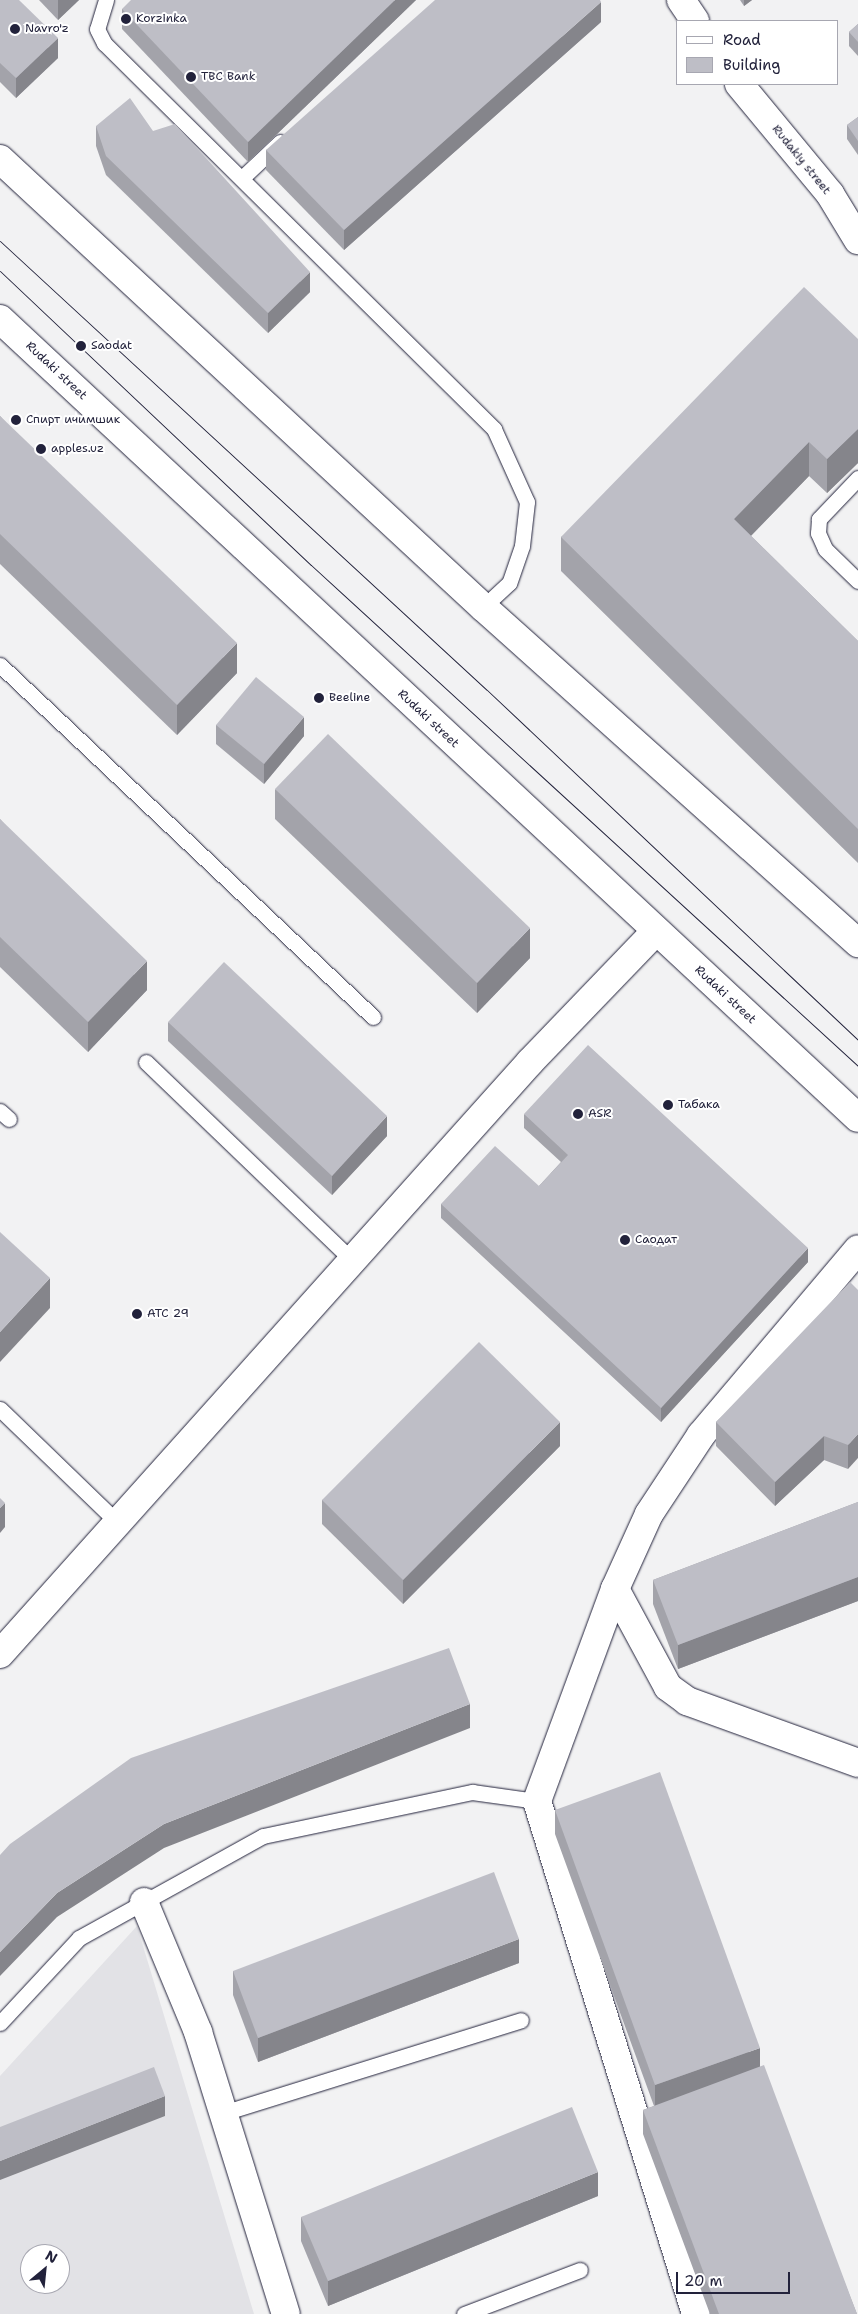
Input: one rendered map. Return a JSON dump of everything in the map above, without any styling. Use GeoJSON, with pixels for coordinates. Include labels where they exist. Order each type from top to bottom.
{"type":"FeatureCollection","features":[{"type":"Feature","properties":{"kind":"street"},"geometry":{"type":"LineString","coordinates":[[680,0],[694,20]]}},
{"type":"Feature","properties":{"kind":"street","name":"Rudakiy street"},"geometry":{"type":"LineString","coordinates":[[740,85],[830,194],[858,240]]}},
{"type":"Feature","properties":{"kind":"street"},"geometry":{"type":"LineString","coordinates":[[0,159],[483,607],[858,943]]}},
{"type":"Feature","properties":{"kind":"street","name":"Rudaki street"},"geometry":{"type":"LineString","coordinates":[[0,319],[656,932],[858,1118]]}},
{"type":"Feature","properties":{"kind":"street"},"geometry":{"type":"LineString","coordinates":[[0,1654],[119,1524],[530,1062],[656,932]]}},
{"type":"Feature","properties":{"kind":"street"},"geometry":{"type":"LineString","coordinates":[[696,2314],[537,1801],[615,1589],[649,1514],[701,1435],[858,1249]]}},
{"type":"Feature","properties":{"kind":"street"},"geometry":{"type":"LineString","coordinates":[[615,1589],[668,1687],[687,1701],[858,1763]]}},
{"type":"Feature","properties":{"kind":"street"},"geometry":{"type":"LineString","coordinates":[[144,1902],[198,2032],[286,2314]]}},
{"type":"Feature","properties":{"kind":"lane"},"geometry":{"type":"LineString","coordinates":[[106,0],[97,29],[104,43],[243,177],[494,429],[527,502],[522,546],[509,583],[483,607]]}},
{"type":"Feature","properties":{"kind":"lane"},"geometry":{"type":"LineString","coordinates":[[243,177],[292,132]]}},
{"type":"Feature","properties":{"kind":"lane"},"geometry":{"type":"LineString","coordinates":[[858,478],[819,519],[818,533],[826,549],[858,580]]}},
{"type":"Feature","properties":{"kind":"lane"},"geometry":{"type":"LineString","coordinates":[[0,665],[373,1017]]}},
{"type":"Feature","properties":{"kind":"lane"},"geometry":{"type":"LineString","coordinates":[[146,1062],[353,1261]]}},
{"type":"Feature","properties":{"kind":"lane"},"geometry":{"type":"LineString","coordinates":[[0,1409],[119,1524]]}},
{"type":"Feature","properties":{"kind":"lane"},"geometry":{"type":"LineString","coordinates":[[0,2023],[79,1938],[263,1836],[472,1792],[537,1801]]}},
{"type":"Feature","properties":{"kind":"lane"},"geometry":{"type":"LineString","coordinates":[[223,2113],[521,2020]]}},
{"type":"Feature","properties":{"kind":"lane"},"geometry":{"type":"LineString","coordinates":[[464,2314],[580,2270]]}},
{"type":"Feature","properties":{"kind":"shaded area"},"geometry":{"type":"Polygon","coordinates":[[[137,1926],[254,2314],[0,2314],[0,2076],[137,1926]]]}},
{"type":"Feature","properties":{"kind":"building","name":"Navro'z"},"geometry":{"type":"Polygon","coordinates":[[[0,0],[19,0],[58,38],[16,78],[0,63],[0,0]]]}},
{"type":"Feature","properties":{"kind":"building"},"geometry":{"type":"Polygon","coordinates":[[[131,0],[395,0],[248,142],[122,9],[131,0]]]}},
{"type":"Feature","properties":{"kind":"building"},"geometry":{"type":"Polygon","coordinates":[[[435,0],[600,0],[601,2],[344,230],[266,150],[435,0]]]}},
{"type":"Feature","properties":{"kind":"building"},"geometry":{"type":"Polygon","coordinates":[[[858,24],[858,42],[849,32],[858,24]]]}},
{"type":"Feature","properties":{"kind":"building"},"geometry":{"type":"Polygon","coordinates":[[[130,98],[153,131],[175,124],[310,272],[268,313],[106,156],[96,126],[130,98]]]}},
{"type":"Feature","properties":{"kind":"building"},"geometry":{"type":"Polygon","coordinates":[[[858,117],[858,141],[847,125],[858,117]]]}},
{"type":"Feature","properties":{"kind":"building"},"geometry":{"type":"Polygon","coordinates":[[[804,287],[858,339],[858,429],[827,459],[809,442],[734,519],[858,641],[858,829],[561,537],[804,287]]]}},
{"type":"Feature","properties":{"kind":"building"},"geometry":{"type":"Polygon","coordinates":[[[0,416],[237,643],[177,705],[0,534],[0,416]]]}},
{"type":"Feature","properties":{"kind":"building"},"geometry":{"type":"Polygon","coordinates":[[[256,677],[304,717],[264,764],[216,725],[256,677]]]}},
{"type":"Feature","properties":{"kind":"building"},"geometry":{"type":"Polygon","coordinates":[[[328,734],[530,928],[477,983],[275,789],[328,734]]]}},
{"type":"Feature","properties":{"kind":"building"},"geometry":{"type":"Polygon","coordinates":[[[0,819],[147,961],[88,1022],[0,937],[0,819]]]}},
{"type":"Feature","properties":{"kind":"building"},"geometry":{"type":"Polygon","coordinates":[[[224,962],[387,1116],[332,1176],[168,1022],[224,962]]]}},
{"type":"Feature","properties":{"kind":"building","name":"Саодат"},"geometry":{"type":"Polygon","coordinates":[[[588,1045],[808,1248],[661,1408],[441,1204],[495,1146],[539,1186],[568,1155],[524,1114],[588,1045]]]}},
{"type":"Feature","properties":{"kind":"building"},"geometry":{"type":"Polygon","coordinates":[[[0,1232],[50,1278],[0,1332],[0,1232]]]}},
{"type":"Feature","properties":{"kind":"building"},"geometry":{"type":"Polygon","coordinates":[[[850,1282],[858,1290],[858,1434],[848,1445],[824,1436],[775,1482],[716,1422],[850,1282]]]}},
{"type":"Feature","properties":{"kind":"building"},"geometry":{"type":"Polygon","coordinates":[[[479,1342],[560,1422],[403,1580],[322,1500],[479,1342]]]}},
{"type":"Feature","properties":{"kind":"building"},"geometry":{"type":"Polygon","coordinates":[[[0,1498],[5,1503],[0,1508],[0,1498]]]}},
{"type":"Feature","properties":{"kind":"building"},"geometry":{"type":"Polygon","coordinates":[[[858,1502],[858,1577],[678,1645],[653,1580],[858,1502]]]}},
{"type":"Feature","properties":{"kind":"building"},"geometry":{"type":"Polygon","coordinates":[[[449,1648],[470,1704],[164,1824],[57,1893],[0,1952],[0,1855],[10,1844],[131,1758],[449,1648]]]}},
{"type":"Feature","properties":{"kind":"building"},"geometry":{"type":"Polygon","coordinates":[[[660,1772],[760,2048],[655,2085],[555,1810],[660,1772]]]}},
{"type":"Feature","properties":{"kind":"building"},"geometry":{"type":"Polygon","coordinates":[[[494,1872],[519,1939],[258,2038],[233,1971],[494,1872]]]}},
{"type":"Feature","properties":{"kind":"building"},"geometry":{"type":"Polygon","coordinates":[[[764,2065],[857,2314],[719,2314],[643,2110],[764,2065]]]}},
{"type":"Feature","properties":{"kind":"building"},"geometry":{"type":"Polygon","coordinates":[[[154,2067],[165,2096],[0,2161],[0,2127],[154,2067]]]}},
{"type":"Feature","properties":{"kind":"building"},"geometry":{"type":"Polygon","coordinates":[[[572,2107],[598,2172],[328,2281],[301,2217],[572,2107]]]}},
{"type":"Feature","properties":{"kind":"tram line"},"geometry":{"type":"LineString","coordinates":[[0,241],[487,690],[858,1040]]}},
{"type":"Feature","properties":{"kind":"tram line"},"geometry":{"type":"LineString","coordinates":[[0,271],[311,565],[858,1066]]}},
{"type":"Feature","properties":{"kind":"place","name":"Korzinka"},"geometry":{"type":"Point","coordinates":[126,19]}},
{"type":"Feature","properties":{"kind":"place","name":"Navro'z"},"geometry":{"type":"Point","coordinates":[15,29]}},
{"type":"Feature","properties":{"kind":"place","name":"TBC Bank"},"geometry":{"type":"Point","coordinates":[191,77]}},
{"type":"Feature","properties":{"kind":"place","name":"Saodat"},"geometry":{"type":"Point","coordinates":[81,346]}},
{"type":"Feature","properties":{"kind":"place","name":"Спирт ичимшик"},"geometry":{"type":"Point","coordinates":[16,420]}},
{"type":"Feature","properties":{"kind":"place","name":"apples.uz"},"geometry":{"type":"Point","coordinates":[41,449]}},
{"type":"Feature","properties":{"kind":"place","name":"Beeline"},"geometry":{"type":"Point","coordinates":[319,698]}},
{"type":"Feature","properties":{"kind":"place","name":"Табака"},"geometry":{"type":"Point","coordinates":[668,1105]}},
{"type":"Feature","properties":{"kind":"place","name":"ASR"},"geometry":{"type":"Point","coordinates":[578,1114]}},
{"type":"Feature","properties":{"kind":"place","name":"Саодат"},"geometry":{"type":"Point","coordinates":[625,1240]}},
{"type":"Feature","properties":{"kind":"place","name":"АТС 29"},"geometry":{"type":"Point","coordinates":[137,1314]}}]}
